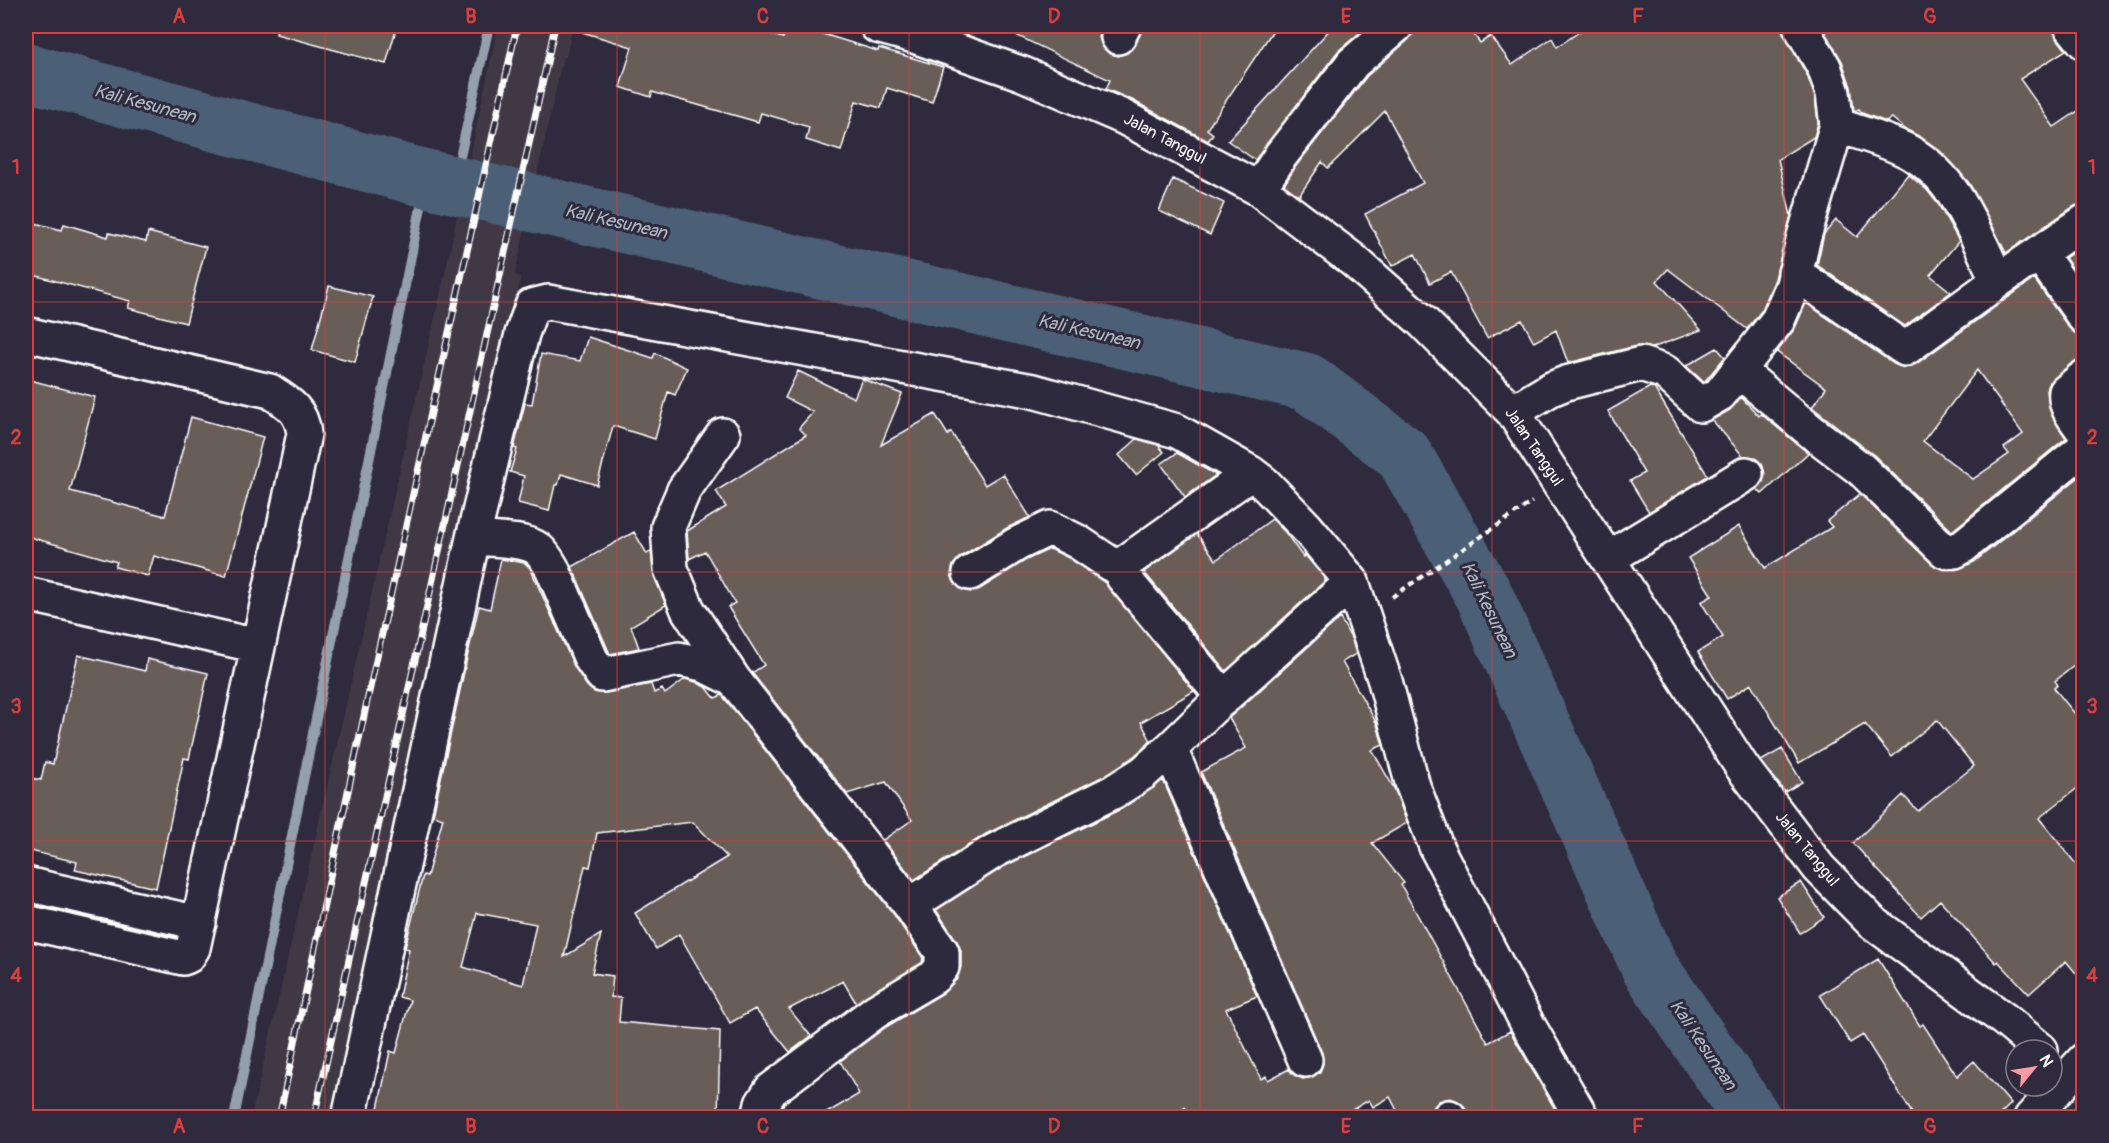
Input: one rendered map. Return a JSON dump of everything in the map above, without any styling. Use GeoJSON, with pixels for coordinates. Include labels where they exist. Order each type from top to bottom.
{"type":"FeatureCollection","features":[{"type":"Feature","properties":{"kind":"street","name":"Jalan Tanggul"},"geometry":{"type":"LineString","coordinates":[[877,26],[914,36],[1023,74],[1123,117],[1259,189],[1353,260],[1422,321],[1513,412],[1742,767],[1819,868],[1872,922],[2027,1038]]}},
{"type":"Feature","properties":{"kind":"street"},"geometry":{"type":"LineString","coordinates":[[1259,189],[1281,155],[1353,63],[1396,26]]}},
{"type":"Feature","properties":{"kind":"street"},"geometry":{"type":"LineString","coordinates":[[1513,412],[1551,389],[1566,383],[1641,364],[1665,372],[1701,405],[1720,394],[1778,320],[1793,285],[1803,240],[1837,126],[1833,93],[1824,67],[1800,26]]}},
{"type":"Feature","properties":{"kind":"street"},"geometry":{"type":"LineString","coordinates":[[2072,26],[2084,42]]}},
{"type":"Feature","properties":{"kind":"street"},"geometry":{"type":"LineString","coordinates":[[1837,126],[1891,144],[1912,154],[1938,173],[1957,197],[1998,281]]}},
{"type":"Feature","properties":{"kind":"street"},"geometry":{"type":"LineString","coordinates":[[1795,273],[1905,349],[2084,222]]}},
{"type":"Feature","properties":{"kind":"street"},"geometry":{"type":"LineString","coordinates":[[2039,253],[2084,318]]}},
{"type":"Feature","properties":{"kind":"street"},"geometry":{"type":"LineString","coordinates":[[349,1118],[473,538],[522,334],[532,306],[548,302],[1033,391],[1177,431],[1251,473],[1264,483],[1307,528],[1352,582],[1385,681],[1413,786],[1437,849],[1527,1023],[1582,1118]]}},
{"type":"Feature","properties":{"kind":"street"},"geometry":{"type":"LineString","coordinates":[[26,334],[270,391],[288,402],[303,420],[304,434],[193,948],[188,956],[183,958],[26,922]]}},
{"type":"Feature","properties":{"kind":"street"},"geometry":{"type":"LineString","coordinates":[[1739,371],[1862,470],[1945,551],[1955,551],[1962,547],[2084,448]]}},
{"type":"Feature","properties":{"kind":"street"},"geometry":{"type":"LineString","coordinates":[[2084,376],[2066,392],[2067,405],[2084,432]]}},
{"type":"Feature","properties":{"kind":"street"},"geometry":{"type":"LineString","coordinates":[[723,435],[684,490],[668,526],[671,569],[688,610],[734,680],[910,905],[942,952],[942,967],[934,977],[876,1011],[771,1090],[762,1104],[759,1118]]}},
{"type":"Feature","properties":{"kind":"street"},"geometry":{"type":"LineString","coordinates":[[1120,570],[1126,562],[1251,473]]}},
{"type":"Feature","properties":{"kind":"street"},"geometry":{"type":"LineString","coordinates":[[1609,558],[1746,474]]}},
{"type":"Feature","properties":{"kind":"street"},"geometry":{"type":"LineString","coordinates":[[970,573],[1050,528],[1078,542],[1120,570],[1123,577],[1224,698]]}},
{"type":"Feature","properties":{"kind":"street"},"geometry":{"type":"LineString","coordinates":[[473,538],[527,543],[546,557],[591,658],[602,675],[679,659],[702,663],[734,680]]}},
{"type":"Feature","properties":{"kind":"street"},"geometry":{"type":"LineString","coordinates":[[910,905],[994,851],[1113,792],[1143,773],[1352,582]]}},
{"type":"Feature","properties":{"kind":"street"},"geometry":{"type":"LineString","coordinates":[[26,594],[258,646]]}},
{"type":"Feature","properties":{"kind":"street"},"geometry":{"type":"LineString","coordinates":[[1170,749],[1305,1060]]}},
{"type":"Feature","properties":{"kind":"street"},"geometry":{"type":"LineString","coordinates":[[26,884],[199,923]]}},
{"type":"Feature","properties":{"kind":"street"},"geometry":{"type":"LineString","coordinates":[[2031,1118],[2072,1071]]}},
{"type":"Feature","properties":{"kind":"path"},"geometry":{"type":"LineString","coordinates":[[1388,600],[1541,496]]}},
{"type":"Feature","properties":{"kind":"shaded area"},"geometry":{"type":"Polygon","coordinates":[[[498,26],[573,26],[566,57],[563,57],[515,275],[521,277],[334,1117],[251,1118],[443,282],[498,26]]]}},
{"type":"Feature","properties":{"kind":"building"},"geometry":{"type":"Polygon","coordinates":[[[277,26],[397,26],[386,64],[276,34],[277,26]]]}},
{"type":"Feature","properties":{"kind":"building"},"geometry":{"type":"Polygon","coordinates":[[[583,26],[743,26],[783,38],[787,26],[797,26],[878,51],[879,48],[943,67],[932,102],[887,88],[881,108],[856,101],[841,151],[806,140],[809,127],[761,113],[758,122],[652,92],[651,97],[620,87],[632,47],[582,32],[583,26]]]}},
{"type":"Feature","properties":{"kind":"building"},"geometry":{"type":"Polygon","coordinates":[[[997,26],[1103,26],[1099,37],[1102,46],[1109,53],[1118,56],[1127,53],[1134,46],[1143,26],[1276,26],[1207,129],[1213,134],[1208,141],[1132,100],[1106,89],[1110,80],[997,26]]]}},
{"type":"Feature","properties":{"kind":"building"},"geometry":{"type":"Polygon","coordinates":[[[1333,26],[1368,26],[1338,51],[1255,160],[1228,141],[1333,26]]]}},
{"type":"Feature","properties":{"kind":"building"},"geometry":{"type":"Polygon","coordinates":[[[1414,26],[1468,26],[1480,43],[1491,36],[1512,65],[1552,38],[1557,47],[1588,26],[1781,26],[1807,75],[1815,97],[1818,123],[1814,137],[1778,159],[1791,216],[1775,279],[1762,310],[1747,329],[1668,269],[1657,281],[1701,330],[1652,348],[1636,346],[1568,363],[1556,330],[1534,342],[1522,320],[1487,338],[1451,272],[1430,283],[1415,254],[1392,266],[1365,214],[1423,183],[1385,111],[1328,168],[1322,162],[1299,196],[1284,185],[1296,166],[1367,76],[1408,40],[1413,33],[1414,26]]]}},
{"type":"Feature","properties":{"kind":"building"},"geometry":{"type":"Polygon","coordinates":[[[1821,26],[2053,26],[2056,37],[2066,50],[2020,79],[2054,127],[2084,107],[2084,203],[2073,207],[2006,253],[1969,183],[1940,151],[1892,118],[1886,122],[1862,113],[1859,109],[1854,111],[1851,87],[1842,61],[1821,26]]]}},
{"type":"Feature","properties":{"kind":"building"},"geometry":{"type":"Polygon","coordinates":[[[1908,174],[1927,190],[1938,204],[1959,241],[1930,275],[1951,292],[1905,326],[1817,265],[1824,234],[1836,220],[1857,237],[1908,174]]]}},
{"type":"Feature","properties":{"kind":"building"},"geometry":{"type":"Polygon","coordinates":[[[1173,179],[1224,203],[1210,235],[1159,211],[1173,179]]]}},
{"type":"Feature","properties":{"kind":"building"},"geometry":{"type":"Polygon","coordinates":[[[31,222],[62,230],[64,224],[108,237],[109,233],[146,242],[148,232],[206,247],[186,323],[128,308],[130,301],[26,273],[26,241],[31,222]]]}},
{"type":"Feature","properties":{"kind":"building"},"geometry":{"type":"Polygon","coordinates":[[[2084,245],[2084,284],[2065,258],[2084,245]]]}},
{"type":"Feature","properties":{"kind":"building"},"geometry":{"type":"Polygon","coordinates":[[[2034,279],[2069,328],[2076,334],[2084,335],[2084,359],[2072,363],[2054,378],[2049,383],[2047,391],[2051,414],[2066,438],[1952,531],[1875,456],[1812,407],[1826,388],[1777,352],[1795,328],[1806,303],[1894,364],[1906,368],[1916,364],[2034,279]],[[1977,370],[1923,441],[1973,479],[2009,454],[2004,448],[2023,434],[1977,370]]]}},
{"type":"Feature","properties":{"kind":"building"},"geometry":{"type":"Polygon","coordinates":[[[329,286],[373,297],[355,362],[312,350],[329,286]]]}},
{"type":"Feature","properties":{"kind":"building"},"geometry":{"type":"Polygon","coordinates":[[[588,337],[653,358],[655,353],[687,368],[675,395],[668,392],[655,439],[613,426],[597,485],[561,474],[558,485],[555,485],[549,511],[518,503],[524,476],[510,472],[517,449],[514,448],[525,403],[532,404],[541,354],[580,361],[588,337]]]}},
{"type":"Feature","properties":{"kind":"building"},"geometry":{"type":"Polygon","coordinates":[[[1717,348],[1725,357],[1704,382],[1686,366],[1717,348]]]}},
{"type":"Feature","properties":{"kind":"building"},"geometry":{"type":"Polygon","coordinates":[[[798,371],[854,398],[862,379],[902,394],[881,445],[935,414],[948,435],[951,432],[985,485],[1003,474],[1030,517],[1007,528],[960,557],[953,565],[951,574],[954,582],[961,589],[970,592],[980,589],[1026,560],[1050,549],[1069,558],[1105,583],[1194,691],[1141,722],[1151,741],[1132,758],[1104,776],[986,834],[914,880],[883,840],[912,820],[886,782],[847,794],[752,673],[764,665],[728,607],[735,603],[705,551],[689,559],[687,531],[726,507],[716,491],[806,435],[799,428],[813,412],[785,398],[798,371]]]}},
{"type":"Feature","properties":{"kind":"building"},"geometry":{"type":"Polygon","coordinates":[[[26,379],[95,397],[70,491],[165,516],[191,417],[263,437],[226,576],[154,556],[148,576],[115,567],[117,562],[26,536],[26,379]]]}},
{"type":"Feature","properties":{"kind":"building"},"geometry":{"type":"Polygon","coordinates":[[[1650,387],[1654,388],[1708,476],[1649,512],[1630,481],[1644,473],[1608,411],[1650,387]]]}},
{"type":"Feature","properties":{"kind":"building"},"geometry":{"type":"Polygon","coordinates":[[[1741,397],[1759,416],[1761,414],[1808,453],[1762,494],[1757,489],[1763,482],[1765,474],[1762,464],[1754,457],[1743,456],[1712,420],[1730,410],[1741,397]]]}},
{"type":"Feature","properties":{"kind":"building"},"geometry":{"type":"Polygon","coordinates":[[[1137,439],[1158,445],[1164,452],[1136,475],[1119,455],[1137,439]]]}},
{"type":"Feature","properties":{"kind":"building"},"geometry":{"type":"Polygon","coordinates":[[[1177,453],[1216,475],[1185,497],[1161,464],[1177,453]]]}},
{"type":"Feature","properties":{"kind":"building"},"geometry":{"type":"Polygon","coordinates":[[[2084,473],[2084,658],[2055,681],[2058,685],[2054,688],[2084,725],[2084,783],[2039,818],[2084,874],[2084,983],[2066,961],[2029,994],[1998,961],[1996,963],[1940,900],[1921,917],[1853,843],[1903,795],[1918,811],[1974,766],[1937,720],[1892,757],[1865,724],[1799,763],[1751,684],[1727,699],[1698,652],[1723,637],[1701,602],[1712,596],[1688,558],[1739,526],[1765,568],[1832,527],[1827,521],[1860,494],[1932,564],[1944,570],[1956,570],[1974,562],[2084,473]]]}},
{"type":"Feature","properties":{"kind":"building"},"geometry":{"type":"Polygon","coordinates":[[[1272,519],[1285,532],[1303,557],[1305,555],[1326,580],[1226,671],[1144,572],[1197,534],[1216,560],[1272,519]]]}},
{"type":"Feature","properties":{"kind":"building"},"geometry":{"type":"Polygon","coordinates":[[[634,532],[647,554],[651,551],[654,576],[666,605],[631,626],[639,648],[610,654],[572,567],[634,532]]]}},
{"type":"Feature","properties":{"kind":"building"},"geometry":{"type":"Polygon","coordinates":[[[501,559],[525,563],[530,568],[574,666],[587,686],[594,692],[606,693],[651,684],[654,693],[662,689],[665,694],[685,679],[707,688],[715,698],[722,695],[895,916],[923,958],[922,963],[856,1003],[843,981],[789,1009],[811,1036],[790,1052],[755,1009],[730,1023],[679,934],[656,949],[635,913],[727,857],[693,822],[597,833],[590,867],[585,866],[564,957],[601,934],[592,973],[613,976],[611,997],[621,998],[619,1022],[720,1031],[718,1118],[376,1118],[390,1051],[396,1053],[410,1000],[399,997],[409,949],[405,948],[423,875],[427,876],[443,818],[433,815],[467,658],[479,606],[490,609],[501,559]],[[477,913],[463,967],[523,985],[536,924],[477,913]]]}},
{"type":"Feature","properties":{"kind":"building"},"geometry":{"type":"Polygon","coordinates":[[[1340,618],[1352,640],[1356,654],[1342,662],[1377,724],[1383,745],[1372,750],[1395,790],[1407,823],[1372,843],[1404,883],[1401,885],[1488,1043],[1510,1031],[1560,1118],[1468,1118],[1465,1107],[1450,1098],[1439,1101],[1433,1108],[1430,1118],[1401,1118],[1390,1097],[1373,1107],[1369,1100],[1338,1118],[1191,1118],[1185,1107],[1165,1118],[818,1118],[859,1094],[840,1061],[886,1027],[943,993],[957,979],[961,967],[961,951],[936,910],[1003,867],[1123,808],[1163,780],[1257,996],[1226,1009],[1261,1079],[1266,1076],[1268,1080],[1289,1069],[1294,1075],[1303,1079],[1320,1072],[1323,1063],[1322,1053],[1201,772],[1246,748],[1229,718],[1340,618]]]}},
{"type":"Feature","properties":{"kind":"building"},"geometry":{"type":"Polygon","coordinates":[[[78,655],[145,671],[147,659],[208,673],[189,759],[184,758],[156,888],[75,870],[77,862],[26,850],[26,777],[41,780],[45,762],[53,764],[78,655]]]}},
{"type":"Feature","properties":{"kind":"building"},"geometry":{"type":"Polygon","coordinates":[[[1782,749],[1802,782],[1785,792],[1761,761],[1782,749]]]}},
{"type":"Feature","properties":{"kind":"building"},"geometry":{"type":"Polygon","coordinates":[[[1801,882],[1824,917],[1800,933],[1777,897],[1801,882]]]}},
{"type":"Feature","properties":{"kind":"building"},"geometry":{"type":"Polygon","coordinates":[[[1878,959],[1920,1026],[1923,1024],[1957,1076],[1974,1061],[2011,1104],[1996,1118],[1915,1118],[1863,1035],[1850,1043],[1820,995],[1878,959]]]}},
{"type":"Feature","properties":{"kind":"waterway"},"geometry":{"type":"LineString","coordinates":[[454,184],[489,26]]}},
{"type":"Feature","properties":{"kind":"waterway","name":"Kali Kesunean"},"geometry":{"type":"LineString","coordinates":[[26,72],[420,177],[1307,382],[1403,454],[1484,595],[1650,968],[1752,1118]]}},
{"type":"Feature","properties":{"kind":"waterway"},"geometry":{"type":"LineString","coordinates":[[234,1118],[427,178]]}},
{"type":"Feature","properties":{"kind":"railway"},"geometry":{"type":"LineString","coordinates":[[279,1118],[369,692],[517,26]]}},
{"type":"Feature","properties":{"kind":"railway"},"geometry":{"type":"LineString","coordinates":[[314,1118],[555,26]]}}]}
